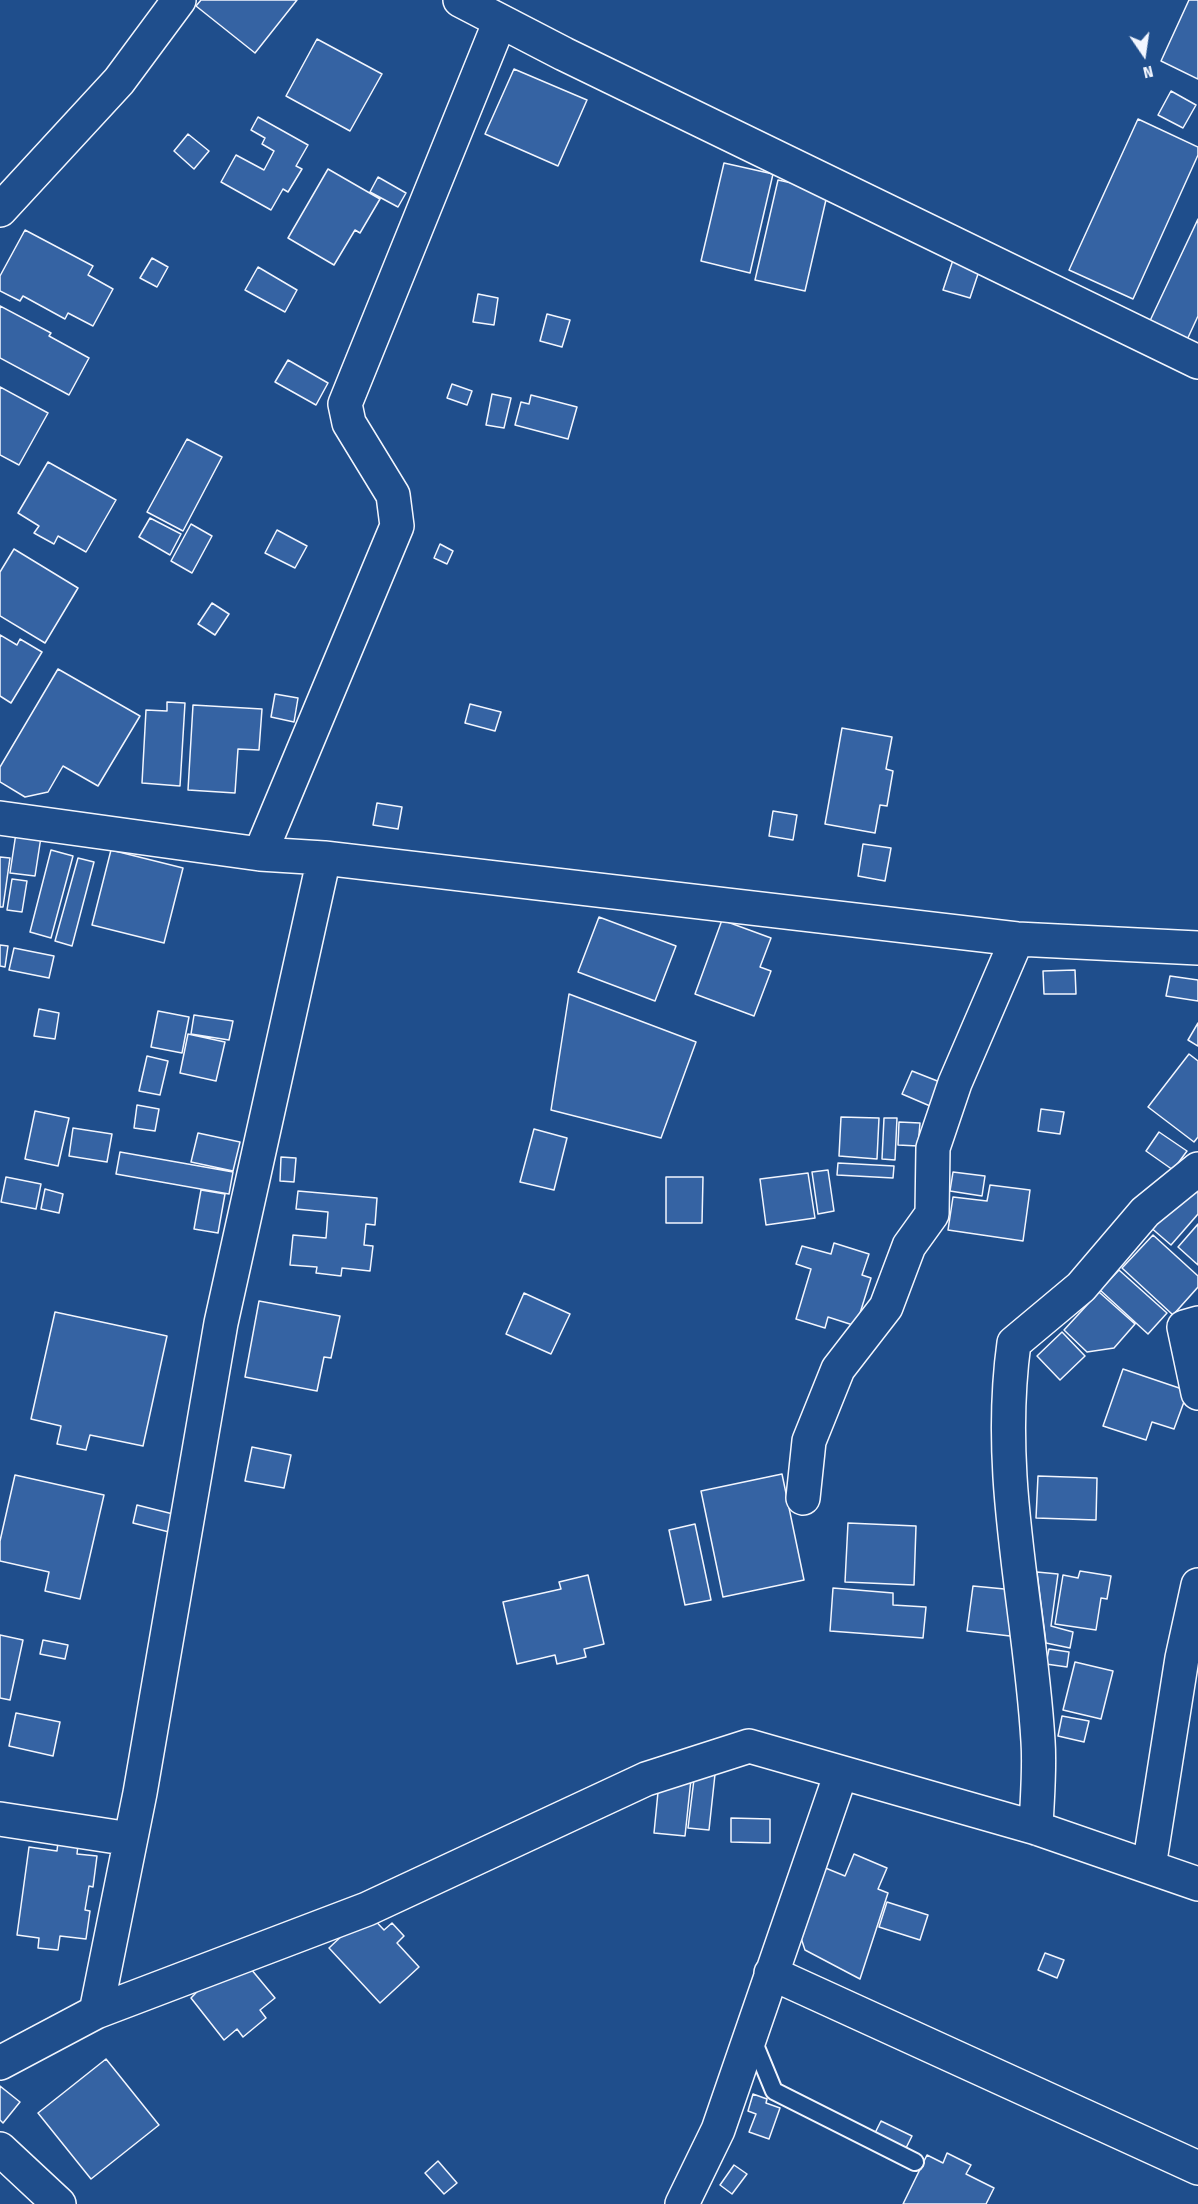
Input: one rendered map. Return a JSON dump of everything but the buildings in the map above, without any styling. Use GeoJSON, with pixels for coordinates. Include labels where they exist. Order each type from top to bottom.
{"type":"FeatureCollection","features":[{"type":"Feature","properties":{"kind":"street"},"geometry":{"type":"LineString","coordinates":[[0,210],[118,81],[179,0]]}},
{"type":"Feature","properties":{"kind":"street"},"geometry":{"type":"LineString","coordinates":[[460,0],[1198,362]]}},
{"type":"Feature","properties":{"kind":"street"},"geometry":{"type":"LineString","coordinates":[[260,854],[397,526],[393,495],[349,423],[345,405],[500,21]]}},
{"type":"Feature","properties":{"kind":"street"},"geometry":{"type":"LineString","coordinates":[[0,818],[260,854],[324,858],[1017,939],[1198,948]]}},
{"type":"Feature","properties":{"kind":"street"},"geometry":{"type":"LineString","coordinates":[[96,2012],[130,1839],[221,1323],[324,858]]}},
{"type":"Feature","properties":{"kind":"street"},"geometry":{"type":"LineString","coordinates":[[803,1498],[809,1441],[838,1369],[886,1306],[909,1246],[932,1214],[933,1148],[955,1083],[1017,939]]}},
{"type":"Feature","properties":{"kind":"street"},"geometry":{"type":"LineString","coordinates":[[1036,1828],[1038,1742],[1009,1488],[1008,1391],[1014,1343],[1081,1287],[1145,1212],[1198,1169]]}},
{"type":"Feature","properties":{"kind":"street"},"geometry":{"type":"LineString","coordinates":[[1198,1323],[1184,1327],[1198,1393]]}},
{"type":"Feature","properties":{"kind":"street"},"geometry":{"type":"LineString","coordinates":[[1149,1867],[1182,1658],[1198,1585]]}},
{"type":"Feature","properties":{"kind":"street"},"geometry":{"type":"LineString","coordinates":[[0,2063],[96,2012],[367,1909],[646,1779],[749,1746],[1036,1828],[1198,1884]]}},
{"type":"Feature","properties":{"kind":"street"},"geometry":{"type":"LineString","coordinates":[[682,2204],[718,2130],[841,1773]]}},
{"type":"Feature","properties":{"kind":"street"},"geometry":{"type":"LineString","coordinates":[[0,1819],[130,1839]]}},
{"type":"Feature","properties":{"kind":"street"},"geometry":{"type":"LineString","coordinates":[[771,1973],[1198,2168]]}},
{"type":"Feature","properties":{"kind":"street"},"geometry":{"type":"LineString","coordinates":[[0,2150],[59,2204]]}},
{"type":"Feature","properties":{"kind":"lane"},"geometry":{"type":"LineString","coordinates":[[751,2033],[774,2091],[915,2162]]}}]}
